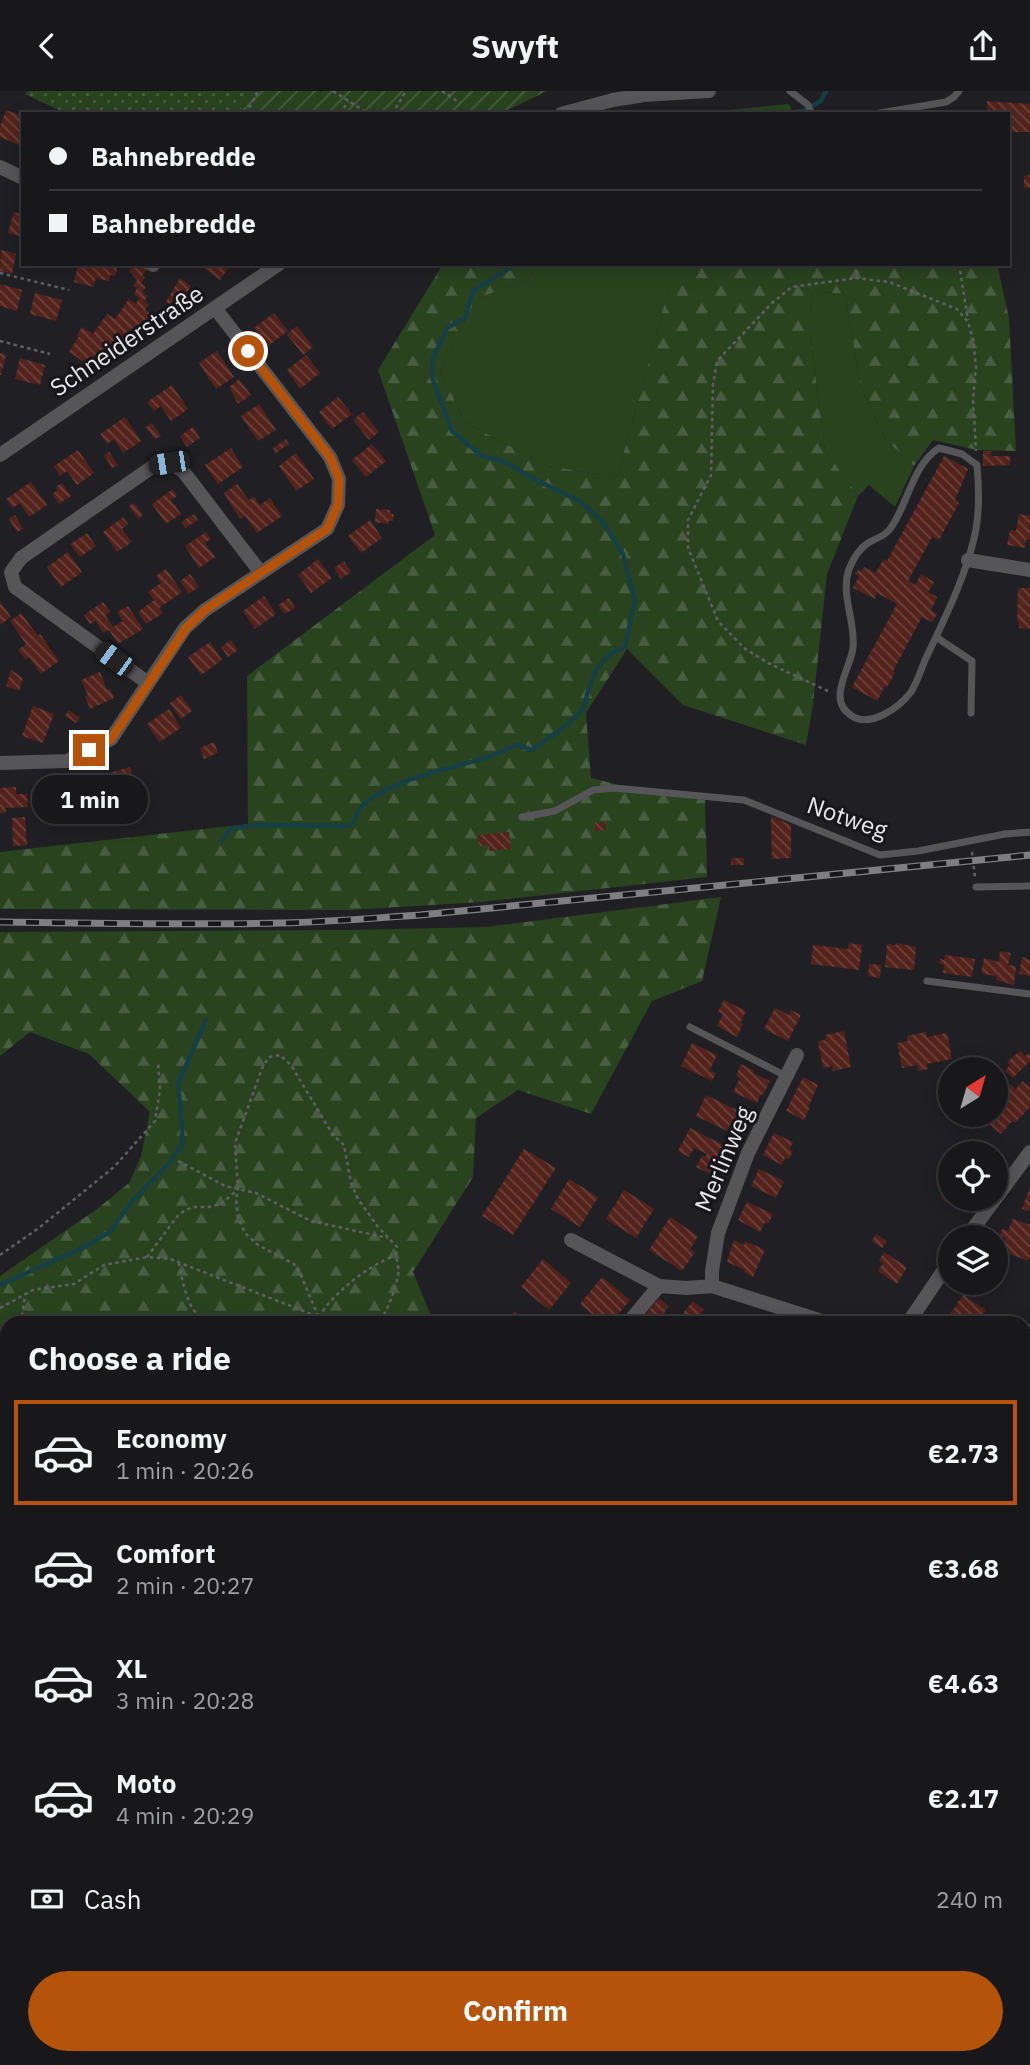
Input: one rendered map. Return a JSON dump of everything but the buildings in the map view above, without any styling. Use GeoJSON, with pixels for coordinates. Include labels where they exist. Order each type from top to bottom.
{"type":"FeatureCollection","features":[{"type":"Feature","properties":{"kind":"street"},"geometry":{"type":"LineString","coordinates":[[568,112],[645,95],[709,91]]}},
{"type":"Feature","properties":{"kind":"street"},"geometry":{"type":"LineString","coordinates":[[0,170],[21,177]]}},
{"type":"Feature","properties":{"kind":"street","name":"Schneiderstraße"},"geometry":{"type":"LineString","coordinates":[[0,455],[276,266]]}},
{"type":"Feature","properties":{"kind":"street"},"geometry":{"type":"LineString","coordinates":[[0,763],[67,761],[111,739],[186,628],[205,610],[327,529],[338,505],[339,479],[330,457],[215,308]]}},
{"type":"Feature","properties":{"kind":"street"},"geometry":{"type":"LineString","coordinates":[[148,683],[15,587],[11,572],[21,558],[155,465],[169,463],[183,471],[261,573]]}},
{"type":"Feature","properties":{"kind":"street"},"geometry":{"type":"LineString","coordinates":[[968,560],[1030,570]]}},
{"type":"Feature","properties":{"kind":"street","name":"Merlinweg"},"geometry":{"type":"LineString","coordinates":[[712,1286],[718,1233],[748,1153],[797,1055]]}},
{"type":"Feature","properties":{"kind":"street"},"geometry":{"type":"LineString","coordinates":[[1008,1182],[1030,1152]]}},
{"type":"Feature","properties":{"kind":"street"},"geometry":{"type":"LineString","coordinates":[[976,1225],[987,1211]]}},
{"type":"Feature","properties":{"kind":"street"},"geometry":{"type":"LineString","coordinates":[[571,1240],[659,1286],[712,1286],[806,1316]]}},
{"type":"Feature","properties":{"kind":"street"},"geometry":{"type":"LineString","coordinates":[[913,1316],[938,1279]]}},
{"type":"Feature","properties":{"kind":"street"},"geometry":{"type":"LineString","coordinates":[[634,1316],[659,1286]]}},
{"type":"Feature","properties":{"kind":"lane"},"geometry":{"type":"LineString","coordinates":[[790,91],[808,105],[811,112]]}},
{"type":"Feature","properties":{"kind":"lane"},"geometry":{"type":"LineString","coordinates":[[886,112],[946,102],[959,91]]}},
{"type":"Feature","properties":{"kind":"lane"},"geometry":{"type":"LineString","coordinates":[[939,448],[948,449],[962,454],[977,465],[980,491],[976,529],[968,560],[911,692],[886,713],[872,720],[860,720],[844,710],[840,702],[853,647],[846,589],[849,570],[857,554],[868,543],[882,537],[890,528],[931,453],[939,448]]}},
{"type":"Feature","properties":{"kind":"lane"},"geometry":{"type":"LineString","coordinates":[[936,637],[972,661],[971,713]]}},
{"type":"Feature","properties":{"kind":"lane","name":"Notweg"},"geometry":{"type":"LineString","coordinates":[[522,817],[555,811],[593,790],[614,789],[744,800],[880,855],[1030,832]]}},
{"type":"Feature","properties":{"kind":"lane"},"geometry":{"type":"LineString","coordinates":[[976,887],[1030,886]]}},
{"type":"Feature","properties":{"kind":"lane"},"geometry":{"type":"LineString","coordinates":[[927,981],[1030,994]]}},
{"type":"Feature","properties":{"kind":"lane"},"geometry":{"type":"LineString","coordinates":[[690,1027],[786,1076]]}},
{"type":"Feature","properties":{"kind":"path"},"geometry":{"type":"LineString","coordinates":[[247,112],[258,91]]}},
{"type":"Feature","properties":{"kind":"path"},"geometry":{"type":"LineString","coordinates":[[333,91],[366,112]]}},
{"type":"Feature","properties":{"kind":"path"},"geometry":{"type":"LineString","coordinates":[[393,112],[406,91]]}},
{"type":"Feature","properties":{"kind":"path"},"geometry":{"type":"LineString","coordinates":[[442,91],[460,103]]}},
{"type":"Feature","properties":{"kind":"path"},"geometry":{"type":"LineString","coordinates":[[341,112],[348,101]]}},
{"type":"Feature","properties":{"kind":"path"},"geometry":{"type":"LineString","coordinates":[[856,278],[859,266]]}},
{"type":"Feature","properties":{"kind":"path"},"geometry":{"type":"LineString","coordinates":[[959,266],[976,367],[973,398],[977,465]]}},
{"type":"Feature","properties":{"kind":"path"},"geometry":{"type":"LineString","coordinates":[[0,273],[69,290]]}},
{"type":"Feature","properties":{"kind":"path"},"geometry":{"type":"LineString","coordinates":[[840,698],[768,663],[744,648],[718,621],[688,548],[688,520],[711,475],[713,385],[718,361],[772,303],[792,287],[856,278],[889,282],[957,309],[968,322]]}},
{"type":"Feature","properties":{"kind":"path"},"geometry":{"type":"LineString","coordinates":[[0,341],[50,353]]}},
{"type":"Feature","properties":{"kind":"path"},"geometry":{"type":"LineString","coordinates":[[971,842],[976,887]]}},
{"type":"Feature","properties":{"kind":"path"},"geometry":{"type":"LineString","coordinates":[[319,1316],[294,1264],[258,1245],[245,1233],[238,1217],[235,1143],[263,1066],[269,1057],[280,1055],[291,1065],[333,1135],[344,1145],[351,1183],[358,1199],[378,1227],[397,1247],[394,1256],[399,1272],[383,1316]]}},
{"type":"Feature","properties":{"kind":"path"},"geometry":{"type":"LineString","coordinates":[[0,1255],[40,1227],[114,1167],[155,1121],[160,1090],[158,1062]]}},
{"type":"Feature","properties":{"kind":"path"},"geometry":{"type":"LineString","coordinates":[[178,1161],[225,1186],[256,1192],[311,1221],[391,1239]]}},
{"type":"Feature","properties":{"kind":"path"},"geometry":{"type":"LineString","coordinates":[[147,1257],[178,1214],[192,1207],[221,1204],[238,1189]]}},
{"type":"Feature","properties":{"kind":"path"},"geometry":{"type":"LineString","coordinates":[[320,1316],[337,1294],[382,1261],[394,1256]]}},
{"type":"Feature","properties":{"kind":"path"},"geometry":{"type":"LineString","coordinates":[[0,1308],[33,1290],[74,1284],[104,1265],[147,1257],[170,1259],[316,1316]]}},
{"type":"Feature","properties":{"kind":"path"},"geometry":{"type":"LineString","coordinates":[[179,1263],[181,1279],[195,1313],[200,1316]]}},
{"type":"Feature","properties":{"kind":"path"},"geometry":{"type":"LineString","coordinates":[[22,1316],[25,1294]]}},
{"type":"Feature","properties":{"kind":"green space"},"geometry":{"type":"Polygon","coordinates":[[[28,91],[251,91],[239,112],[63,112],[25,94],[28,91]]]}},
{"type":"Feature","properties":{"kind":"green space"},"geometry":{"type":"Polygon","coordinates":[[[251,91],[547,91],[504,112],[239,112],[251,91]]]}},
{"type":"Feature","properties":{"kind":"green space"},"geometry":{"type":"Polygon","coordinates":[[[789,104],[792,112],[711,112],[789,104]]]}},
{"type":"Feature","properties":{"kind":"green space"},"geometry":{"type":"Polygon","coordinates":[[[444,266],[537,266],[527,280],[476,299],[440,370],[465,422],[547,466],[617,477],[669,287],[680,266],[997,266],[1009,318],[1016,451],[977,450],[933,440],[914,466],[885,439],[861,387],[845,294],[812,291],[809,326],[825,450],[858,496],[827,574],[806,745],[683,705],[627,649],[586,713],[591,778],[652,793],[705,800],[707,877],[481,902],[349,910],[0,909],[0,852],[248,824],[247,676],[435,535],[378,370],[444,266]]]}},
{"type":"Feature","properties":{"kind":"green space"},"geometry":{"type":"Polygon","coordinates":[[[537,266],[681,266],[668,291],[617,477],[547,466],[465,422],[440,370],[476,299],[527,280],[537,266]]]}},
{"type":"Feature","properties":{"kind":"green space"},"geometry":{"type":"Polygon","coordinates":[[[812,291],[845,294],[861,387],[885,439],[914,466],[895,507],[869,485],[858,496],[825,450],[809,326],[812,291]]]}},
{"type":"Feature","properties":{"kind":"green space"},"geometry":{"type":"Polygon","coordinates":[[[721,897],[702,981],[652,1001],[591,1114],[518,1090],[476,1118],[473,1177],[413,1272],[431,1316],[0,1316],[0,1276],[97,1209],[129,1183],[141,1156],[150,1112],[89,1054],[30,1032],[0,1056],[0,932],[486,927],[721,897]]]}},
{"type":"Feature","properties":{"kind":"waterway"},"geometry":{"type":"LineString","coordinates":[[814,105],[821,101],[826,91]]}},
{"type":"Feature","properties":{"kind":"waterway"},"geometry":{"type":"LineString","coordinates":[[795,112],[806,110]]}},
{"type":"Feature","properties":{"kind":"waterway"},"geometry":{"type":"LineString","coordinates":[[221,840],[231,829],[255,825],[347,826],[352,824],[363,805],[398,784],[479,760],[517,745],[532,750],[580,712],[597,669],[611,654],[625,646],[635,601],[623,554],[602,521],[579,501],[503,461],[482,456],[452,431],[432,377],[433,358],[447,328],[465,318],[473,291],[513,266]]}},
{"type":"Feature","properties":{"kind":"waterway"},"geometry":{"type":"LineString","coordinates":[[0,1285],[82,1248],[110,1232],[132,1201],[167,1166],[182,1145],[178,1084],[206,1020]]}},
{"type":"Feature","properties":{"kind":"railway"},"geometry":{"type":"LineString","coordinates":[[0,922],[212,924],[351,920],[1030,855]]}},
{"type":"Feature","properties":{"kind":"route"},"geometry":{"type":"LineString","coordinates":[[89,750],[111,739],[186,628],[205,610],[327,529],[338,505],[339,479],[330,457],[248,351]]}}]}
